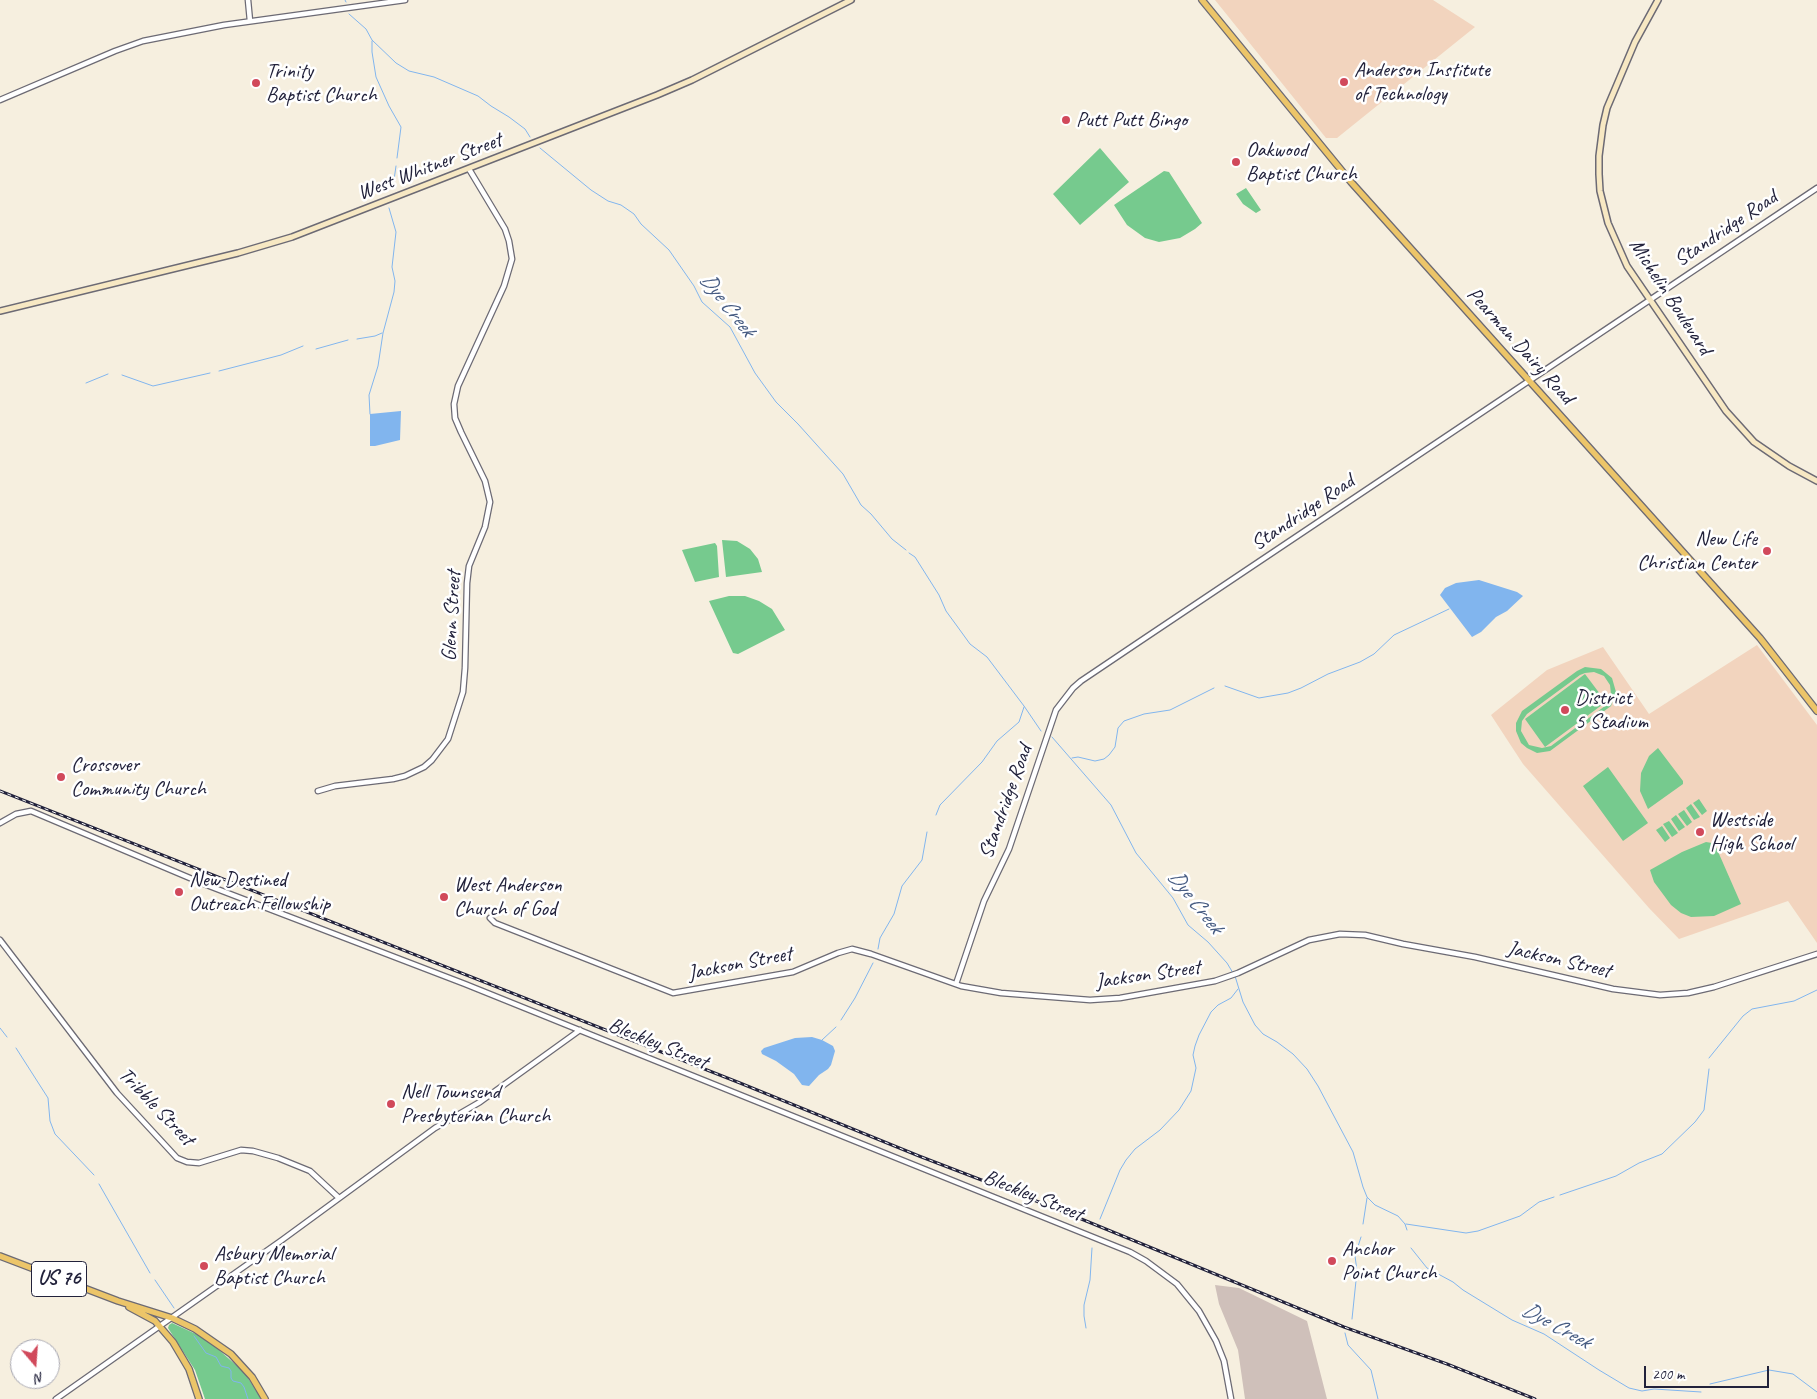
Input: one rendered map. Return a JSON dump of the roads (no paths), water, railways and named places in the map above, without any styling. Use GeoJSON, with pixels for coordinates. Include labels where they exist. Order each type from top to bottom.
{"type":"FeatureCollection","features":[{"type":"Feature","properties":{"kind":"main road","name":"West Whitner Street"},"geometry":{"type":"LineString","coordinates":[[0,311],[277,242],[352,215],[692,80],[852,0]]}},
{"type":"Feature","properties":{"kind":"main road","name":"Pearman Dairy Road"},"geometry":{"type":"LineString","coordinates":[[1202,0],[1351,182],[1760,638],[1817,711]]}},
{"type":"Feature","properties":{"kind":"main road","name":"Michelin Boulevard"},"geometry":{"type":"LineString","coordinates":[[1658,0],[1638,34],[1607,108],[1599,156],[1600,191],[1608,223],[1619,252],[1649,300],[1726,411],[1754,442],[1789,466],[1817,481]]}},
{"type":"Feature","properties":{"kind":"main road","name":"US 76"},"geometry":{"type":"LineString","coordinates":[[0,1256],[118,1301],[172,1318],[207,1336],[231,1354],[252,1377],[265,1399]]}},
{"type":"Feature","properties":{"kind":"main road","name":"US 76"},"geometry":{"type":"LineString","coordinates":[[118,1301],[149,1317],[160,1326],[173,1342],[189,1369],[200,1399]]}},
{"type":"Feature","properties":{"kind":"street"},"geometry":{"type":"LineString","coordinates":[[248,0],[250,21]]}},
{"type":"Feature","properties":{"kind":"street"},"geometry":{"type":"LineString","coordinates":[[0,100],[143,41],[224,24],[405,0]]}},
{"type":"Feature","properties":{"kind":"street","name":"Glenn Street"},"geometry":{"type":"LineString","coordinates":[[318,791],[334,786],[393,779],[405,776],[424,767],[432,760],[448,739],[463,692],[467,583],[470,566],[485,527],[490,502],[485,480],[455,418],[454,404],[460,380],[504,286],[512,259],[505,229],[469,169]]}},
{"type":"Feature","properties":{"kind":"street","name":"Standridge Road"},"geometry":{"type":"LineString","coordinates":[[956,984],[984,901],[1009,849],[1056,710],[1073,688],[1528,380],[1817,188]]}},
{"type":"Feature","properties":{"kind":"street","name":"Bleckley Street"},"geometry":{"type":"LineString","coordinates":[[0,823],[16,814],[31,811],[204,884],[580,1030],[1020,1209],[1117,1246],[1146,1261],[1177,1284],[1199,1311],[1224,1361],[1231,1399]]}},
{"type":"Feature","properties":{"kind":"street","name":"Jackson Street"},"geometry":{"type":"LineString","coordinates":[[490,918],[496,923],[673,993],[793,972],[852,949],[956,984],[1001,993],[1090,1000],[1155,993],[1226,978],[1309,940],[1353,933],[1475,957],[1613,989],[1648,995],[1673,995],[1714,987],[1817,954]]}},
{"type":"Feature","properties":{"kind":"street","name":"Tribble Street"},"geometry":{"type":"LineString","coordinates":[[0,940],[117,1093],[177,1158],[187,1162],[199,1163],[242,1150],[253,1151],[278,1158],[310,1172],[340,1198]]}},
{"type":"Feature","properties":{"kind":"street"},"geometry":{"type":"LineString","coordinates":[[56,1399],[340,1198],[435,1128],[480,1102],[580,1030]]}},
{"type":"Feature","properties":{"kind":"water"},"geometry":{"type":"Polygon","coordinates":[[[401,411],[400,440],[370,446],[370,414],[401,411]]]}},
{"type":"Feature","properties":{"kind":"water"},"geometry":{"type":"Polygon","coordinates":[[[1479,580],[1517,592],[1523,596],[1507,611],[1496,617],[1481,632],[1472,637],[1440,595],[1445,588],[1456,583],[1479,580]]]}},
{"type":"Feature","properties":{"kind":"water"},"geometry":{"type":"Polygon","coordinates":[[[812,1037],[833,1046],[835,1051],[831,1065],[809,1086],[802,1085],[794,1074],[762,1054],[761,1051],[764,1048],[795,1038],[812,1037]]]}},
{"type":"Feature","properties":{"kind":"waterway","name":"Dye Creek"},"geometry":{"type":"LineString","coordinates":[[349,14],[366,29],[372,40],[396,63],[409,71],[434,77],[478,96],[525,129],[530,137]]}},
{"type":"Feature","properties":{"kind":"waterway"},"geometry":{"type":"LineString","coordinates":[[372,41],[376,77],[401,127],[397,158]]}},
{"type":"Feature","properties":{"kind":"waterway","name":"Dye Creek"},"geometry":{"type":"LineString","coordinates":[[540,148],[591,190],[608,201],[621,205],[634,214],[641,224],[669,250],[694,286],[702,302],[730,327],[755,373],[776,402],[843,474],[861,505],[892,539],[906,550]]}},
{"type":"Feature","properties":{"kind":"waterway"},"geometry":{"type":"LineString","coordinates":[[393,187],[396,166]]}},
{"type":"Feature","properties":{"kind":"waterway"},"geometry":{"type":"LineString","coordinates":[[370,414],[369,395],[378,366],[383,333],[394,292],[395,281],[392,267],[396,232],[389,208]]}},
{"type":"Feature","properties":{"kind":"waterway"},"geometry":{"type":"LineString","coordinates":[[357,339],[382,333]]}},
{"type":"Feature","properties":{"kind":"waterway"},"geometry":{"type":"LineString","coordinates":[[316,349],[348,340]]}},
{"type":"Feature","properties":{"kind":"waterway"},"geometry":{"type":"LineString","coordinates":[[219,371],[281,355],[303,346]]}},
{"type":"Feature","properties":{"kind":"waterway"},"geometry":{"type":"LineString","coordinates":[[122,375],[153,386],[210,373]]}},
{"type":"Feature","properties":{"kind":"waterway"},"geometry":{"type":"LineString","coordinates":[[86,383],[108,374]]}},
{"type":"Feature","properties":{"kind":"waterway","name":"Dye Creek"},"geometry":{"type":"LineString","coordinates":[[909,553],[915,557],[939,595],[946,611],[970,644],[987,657],[1041,731]]}},
{"type":"Feature","properties":{"kind":"waterway"},"geometry":{"type":"LineString","coordinates":[[1225,686],[1259,698],[1288,693],[1328,674],[1360,662],[1374,654],[1394,635],[1449,609]]}},
{"type":"Feature","properties":{"kind":"waterway"},"geometry":{"type":"LineString","coordinates":[[1072,758],[1078,757],[1095,761],[1104,759],[1115,747],[1118,728],[1124,721],[1144,714],[1170,710],[1214,688]]}},
{"type":"Feature","properties":{"kind":"waterway"},"geometry":{"type":"LineString","coordinates":[[936,815],[940,805],[982,762],[997,741],[1019,722],[1024,707]]}},
{"type":"Feature","properties":{"kind":"waterway","name":"Dye Creek"},"geometry":{"type":"LineString","coordinates":[[1052,737],[1111,805],[1136,853],[1173,898],[1188,925],[1208,942],[1227,963],[1233,973]]}},
{"type":"Feature","properties":{"kind":"waterway"},"geometry":{"type":"LineString","coordinates":[[878,949],[880,938],[894,914],[902,886],[922,860],[927,832]]}},
{"type":"Feature","properties":{"kind":"waterway"},"geometry":{"type":"LineString","coordinates":[[841,1020],[873,963]]}},
{"type":"Feature","properties":{"kind":"waterway","name":"Dye Creek"},"geometry":{"type":"LineString","coordinates":[[1235,976],[1243,1002],[1255,1025],[1263,1034],[1293,1054],[1307,1069],[1318,1086],[1353,1152],[1367,1197],[1375,1205],[1398,1216],[1405,1224],[1407,1230]]}},
{"type":"Feature","properties":{"kind":"waterway"},"geometry":{"type":"LineString","coordinates":[[1100,1219],[1126,1160],[1135,1149],[1160,1130],[1179,1110],[1191,1091],[1196,1068],[1193,1055],[1199,1035],[1211,1012],[1218,1005],[1231,998],[1238,989]]}},
{"type":"Feature","properties":{"kind":"waterway"},"geometry":{"type":"LineString","coordinates":[[1709,1058],[1743,1016],[1752,1009],[1794,1001],[1817,990]]}},
{"type":"Feature","properties":{"kind":"waterway"},"geometry":{"type":"LineString","coordinates":[[822,1040],[836,1027]]}},
{"type":"Feature","properties":{"kind":"waterway"},"geometry":{"type":"LineString","coordinates":[[0,1028],[7,1037]]}},
{"type":"Feature","properties":{"kind":"waterway"},"geometry":{"type":"LineString","coordinates":[[16,1048],[48,1098],[50,1121],[55,1134],[94,1175]]}},
{"type":"Feature","properties":{"kind":"waterway"},"geometry":{"type":"LineString","coordinates":[[1560,1195],[1616,1176],[1639,1163],[1662,1154],[1695,1122],[1704,1110],[1709,1069]]}},
{"type":"Feature","properties":{"kind":"waterway"},"geometry":{"type":"LineString","coordinates":[[99,1184],[150,1273]]}},
{"type":"Feature","properties":{"kind":"waterway"},"geometry":{"type":"LineString","coordinates":[[1406,1224],[1466,1233],[1478,1231],[1520,1216],[1539,1202],[1554,1197]]}},
{"type":"Feature","properties":{"kind":"waterway"},"geometry":{"type":"LineString","coordinates":[[1363,1224],[1367,1198]]}},
{"type":"Feature","properties":{"kind":"waterway"},"geometry":{"type":"LineString","coordinates":[[1352,1319],[1357,1271],[1355,1256],[1361,1237]]}},
{"type":"Feature","properties":{"kind":"waterway"},"geometry":{"type":"LineString","coordinates":[[1086,1328],[1084,1305],[1090,1280],[1092,1248]]}},
{"type":"Feature","properties":{"kind":"waterway","name":"Dye Creek"},"geometry":{"type":"LineString","coordinates":[[1411,1248],[1427,1268],[1453,1282],[1512,1320],[1544,1334],[1629,1388],[1642,1391],[1654,1389],[1701,1392]]}},
{"type":"Feature","properties":{"kind":"waterway"},"geometry":{"type":"LineString","coordinates":[[155,1280],[174,1308]]}},
{"type":"Feature","properties":{"kind":"waterway"},"geometry":{"type":"LineString","coordinates":[[1345,1333],[1348,1345],[1371,1370],[1378,1399]]}},
{"type":"Feature","properties":{"kind":"waterway"},"geometry":{"type":"LineString","coordinates":[[194,1336],[206,1353],[216,1357],[221,1366],[229,1368],[231,1378],[233,1381],[241,1383],[248,1399]]}},
{"type":"Feature","properties":{"kind":"waterway","name":"Dye Creek"},"geometry":{"type":"LineString","coordinates":[[1710,1384],[1769,1370],[1793,1374],[1817,1392]]}},
{"type":"Feature","properties":{"kind":"railway"},"geometry":{"type":"LineString","coordinates":[[0,791],[1057,1209],[1344,1327],[1447,1364],[1535,1399]]}},
{"type":"Feature","properties":{"kind":"place","name":"Anderson Institute of Technology"},"geometry":{"type":"Point","coordinates":[1344,82]}},
{"type":"Feature","properties":{"kind":"place","name":"Trinity Baptist Church"},"geometry":{"type":"Point","coordinates":[256,83]}},
{"type":"Feature","properties":{"kind":"place","name":"Putt Putt Bingo"},"geometry":{"type":"Point","coordinates":[1066,120]}},
{"type":"Feature","properties":{"kind":"place","name":"Oakwood Baptist Church"},"geometry":{"type":"Point","coordinates":[1236,162]}},
{"type":"Feature","properties":{"kind":"place","name":"New Life Christian Center"},"geometry":{"type":"Point","coordinates":[1767,551]}},
{"type":"Feature","properties":{"kind":"place","name":"District 5 Stadium"},"geometry":{"type":"Point","coordinates":[1565,710]}},
{"type":"Feature","properties":{"kind":"place","name":"Crossover Community Church"},"geometry":{"type":"Point","coordinates":[61,777]}},
{"type":"Feature","properties":{"kind":"place","name":"Westside High School"},"geometry":{"type":"Point","coordinates":[1700,832]}},
{"type":"Feature","properties":{"kind":"place","name":"New Destined Outreach Fellowship"},"geometry":{"type":"Point","coordinates":[179,892]}},
{"type":"Feature","properties":{"kind":"place","name":"West Anderson Church of God"},"geometry":{"type":"Point","coordinates":[444,897]}},
{"type":"Feature","properties":{"kind":"place","name":"Nell Townsend Presbyterian Church"},"geometry":{"type":"Point","coordinates":[391,1104]}},
{"type":"Feature","properties":{"kind":"place","name":"Anchor Point Church"},"geometry":{"type":"Point","coordinates":[1332,1261]}},
{"type":"Feature","properties":{"kind":"place","name":"Asbury Memorial Baptist Church"},"geometry":{"type":"Point","coordinates":[204,1266]}}]}
